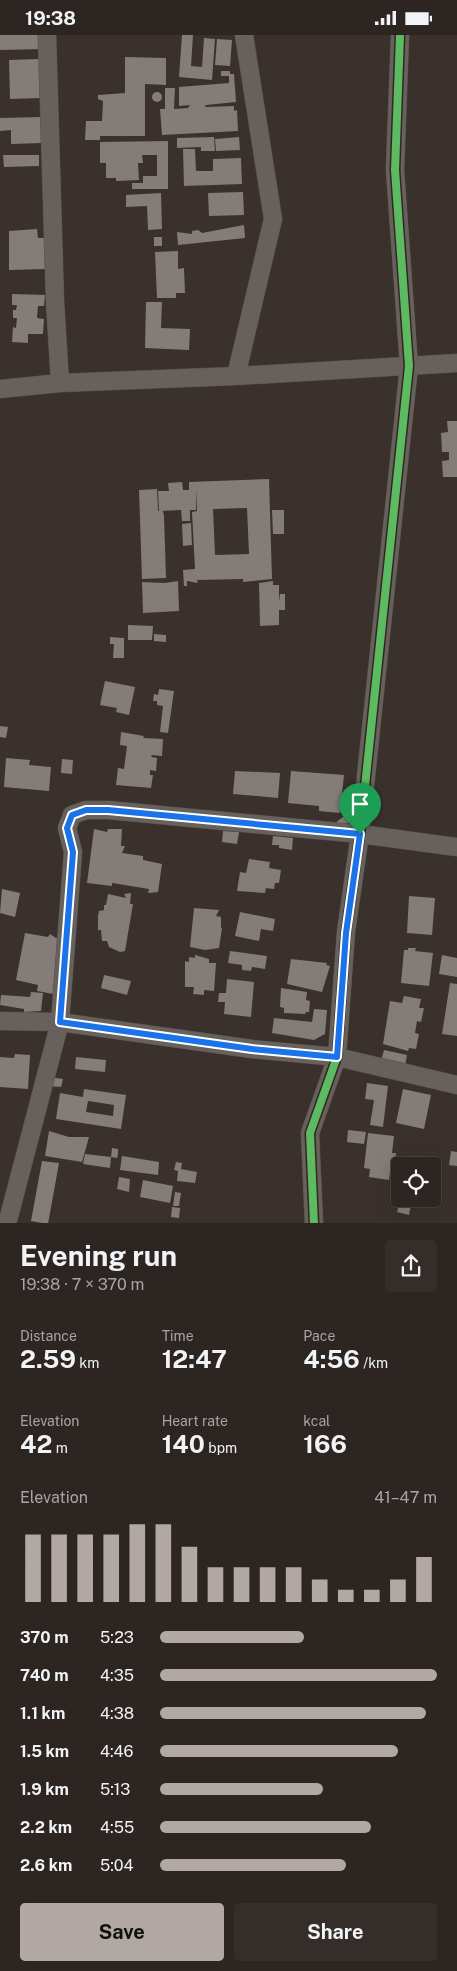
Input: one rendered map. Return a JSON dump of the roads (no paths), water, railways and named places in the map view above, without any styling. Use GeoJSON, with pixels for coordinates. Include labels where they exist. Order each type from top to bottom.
{"type":"FeatureCollection","features":[{"type":"Feature","properties":{"kind":"street"},"geometry":{"type":"LineString","coordinates":[[46,35],[54,301],[60,383]]}},
{"type":"Feature","properties":{"kind":"street"},"geometry":{"type":"LineString","coordinates":[[236,376],[273,219],[244,35]]}},
{"type":"Feature","properties":{"kind":"street"},"geometry":{"type":"LineString","coordinates":[[314,1223],[310,1133],[337,1057],[346,933],[360,834],[409,365],[395,170],[400,35]]}},
{"type":"Feature","properties":{"kind":"street"},"geometry":{"type":"LineString","coordinates":[[0,389],[60,383],[236,376],[457,363]]}},
{"type":"Feature","properties":{"kind":"street"},"geometry":{"type":"LineString","coordinates":[[7,1223],[60,1022],[73,852],[67,828],[71,816],[75,812],[108,810],[360,834],[457,847]]}},
{"type":"Feature","properties":{"kind":"street"},"geometry":{"type":"LineString","coordinates":[[0,1021],[60,1022],[252,1049],[337,1057],[457,1085]]}}]}
